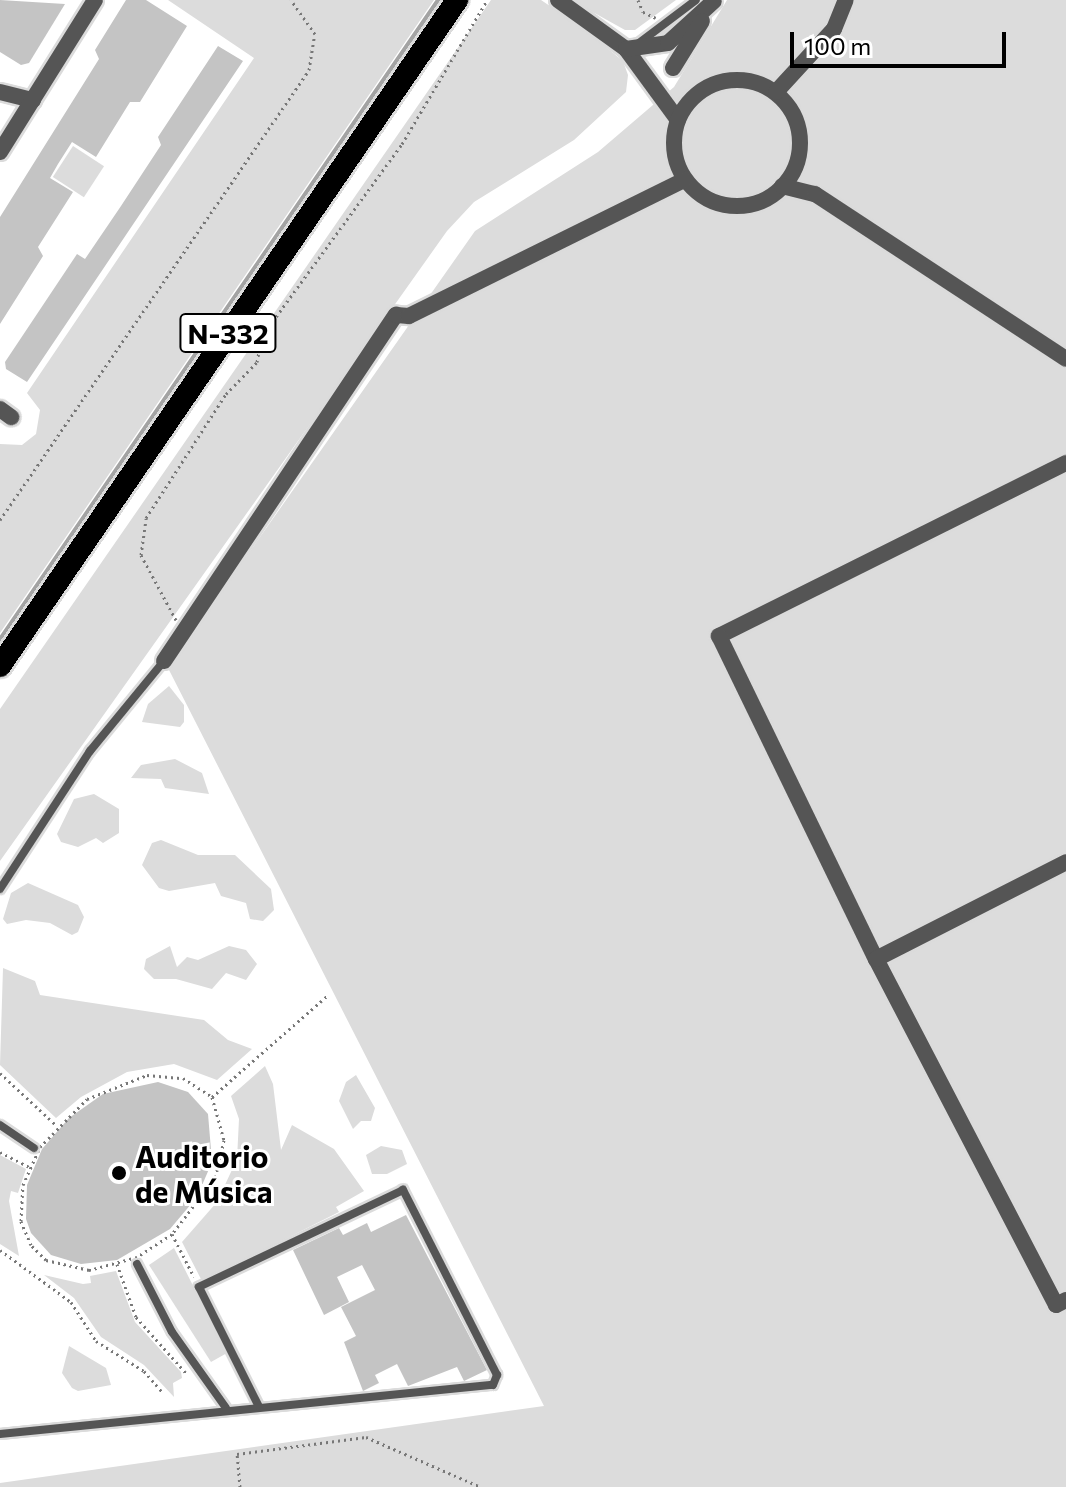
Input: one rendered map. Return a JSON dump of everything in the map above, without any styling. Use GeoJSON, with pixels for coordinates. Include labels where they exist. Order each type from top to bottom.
{"type":"FeatureCollection","features":[{"type":"Feature","properties":{"kind":"highway","name":"N-332"},"geometry":{"type":"LineString","coordinates":[[0,666],[457,0]]}},
{"type":"Feature","properties":{"kind":"street"},"geometry":{"type":"LineString","coordinates":[[0,152],[95,0]]}},
{"type":"Feature","properties":{"kind":"street"},"geometry":{"type":"LineString","coordinates":[[558,0],[626,49],[678,120]]}},
{"type":"Feature","properties":{"kind":"street"},"geometry":{"type":"LineString","coordinates":[[776,92],[834,29],[846,0]]}},
{"type":"Feature","properties":{"kind":"street"},"geometry":{"type":"LineString","coordinates":[[626,49],[653,48],[672,57],[673,68],[714,1]]}},
{"type":"Feature","properties":{"kind":"street"},"geometry":{"type":"LineString","coordinates":[[653,48],[714,1]]}},
{"type":"Feature","properties":{"kind":"street"},"geometry":{"type":"LineString","coordinates":[[732,80],[755,82],[776,92],[791,110],[800,131],[796,165],[782,186],[754,204],[731,206],[708,199],[684,180],[673,142],[678,120],[690,100],[709,86],[732,80]]}},
{"type":"Feature","properties":{"kind":"street"},"geometry":{"type":"LineString","coordinates":[[655,85],[690,100]]}},
{"type":"Feature","properties":{"kind":"street"},"geometry":{"type":"LineString","coordinates":[[0,92],[33,100]]}},
{"type":"Feature","properties":{"kind":"street"},"geometry":{"type":"LineString","coordinates":[[796,165],[815,194]]}},
{"type":"Feature","properties":{"kind":"street"},"geometry":{"type":"LineString","coordinates":[[164,661],[396,315],[409,316],[684,180]]}},
{"type":"Feature","properties":{"kind":"street"},"geometry":{"type":"LineString","coordinates":[[782,186],[815,194],[1066,359]]}},
{"type":"Feature","properties":{"kind":"street"},"geometry":{"type":"LineString","coordinates":[[1061,1302],[876,959],[719,636],[1066,463]]}},
{"type":"Feature","properties":{"kind":"street"},"geometry":{"type":"LineString","coordinates":[[876,959],[1066,862]]}},
{"type":"Feature","properties":{"kind":"lane"},"geometry":{"type":"LineString","coordinates":[[626,49],[696,0]]}},
{"type":"Feature","properties":{"kind":"lane"},"geometry":{"type":"LineString","coordinates":[[0,889],[90,751],[164,661]]}},
{"type":"Feature","properties":{"kind":"lane"},"geometry":{"type":"LineString","coordinates":[[0,1125],[34,1148]]}},
{"type":"Feature","properties":{"kind":"lane"},"geometry":{"type":"LineString","coordinates":[[0,1434],[226,1408],[259,1407],[488,1388],[498,1379],[399,1189],[199,1287],[259,1407]]}},
{"type":"Feature","properties":{"kind":"lane"},"geometry":{"type":"LineString","coordinates":[[137,1264],[172,1332],[226,1408]]}},
{"type":"Feature","properties":{"kind":"path"},"geometry":{"type":"LineString","coordinates":[[0,520],[309,70],[316,40],[308,19],[291,0]]}},
{"type":"Feature","properties":{"kind":"path"},"geometry":{"type":"LineString","coordinates":[[183,632],[141,555],[146,518],[226,394],[257,362],[262,336],[402,144],[487,0]]}},
{"type":"Feature","properties":{"kind":"path"},"geometry":{"type":"LineString","coordinates":[[638,0],[648,16],[666,16]]}},
{"type":"Feature","properties":{"kind":"path"},"geometry":{"type":"LineString","coordinates":[[212,1097],[328,995]]}},
{"type":"Feature","properties":{"kind":"path"},"geometry":{"type":"LineString","coordinates":[[0,1073],[56,1125]]}},
{"type":"Feature","properties":{"kind":"path"},"geometry":{"type":"LineString","coordinates":[[147,1075],[183,1078],[212,1097],[223,1123],[222,1159],[204,1197],[172,1234],[117,1264],[78,1270],[61,1267],[36,1252],[21,1221],[29,1167],[56,1125],[107,1088],[147,1075]]}},
{"type":"Feature","properties":{"kind":"path"},"geometry":{"type":"LineString","coordinates":[[0,1152],[29,1167]]}},
{"type":"Feature","properties":{"kind":"path"},"geometry":{"type":"LineString","coordinates":[[172,1234],[199,1287]]}},
{"type":"Feature","properties":{"kind":"path"},"geometry":{"type":"LineString","coordinates":[[0,1250],[71,1302],[96,1341],[144,1371],[163,1393]]}},
{"type":"Feature","properties":{"kind":"path"},"geometry":{"type":"LineString","coordinates":[[117,1264],[136,1317],[197,1386]]}},
{"type":"Feature","properties":{"kind":"path"},"geometry":{"type":"LineString","coordinates":[[240,1487],[237,1454],[366,1437],[481,1487]]}},
{"type":"Feature","properties":{"kind":"shaded area"},"geometry":{"type":"Polygon","coordinates":[[[168,0],[434,0],[0,633],[0,444],[22,445],[36,434],[40,410],[27,393],[254,58],[168,0]]]}},
{"type":"Feature","properties":{"kind":"shaded area"},"geometry":{"type":"Polygon","coordinates":[[[491,0],[541,0],[581,27],[623,61],[628,75],[626,92],[574,140],[474,202],[447,231],[0,861],[0,709],[491,0]]]}},
{"type":"Feature","properties":{"kind":"shaded area"},"geometry":{"type":"Polygon","coordinates":[[[571,0],[676,0],[635,30],[625,30],[571,0]]]}},
{"type":"Feature","properties":{"kind":"shaded area"},"geometry":{"type":"Polygon","coordinates":[[[727,0],[1066,0],[1066,1487],[0,1487],[0,1483],[544,1406],[168,668],[475,231],[598,152],[674,87],[727,0]]]}},
{"type":"Feature","properties":{"kind":"shaded area"},"geometry":{"type":"Polygon","coordinates":[[[73,146],[104,166],[84,197],[53,177],[73,146]]]}},
{"type":"Feature","properties":{"kind":"shaded area"},"geometry":{"type":"Polygon","coordinates":[[[169,686],[184,705],[184,722],[180,727],[142,722],[148,704],[169,686]]]}},
{"type":"Feature","properties":{"kind":"shaded area"},"geometry":{"type":"Polygon","coordinates":[[[175,759],[202,773],[209,794],[165,788],[161,779],[131,778],[141,765],[175,759]]]}},
{"type":"Feature","properties":{"kind":"shaded area"},"geometry":{"type":"Polygon","coordinates":[[[94,794],[119,809],[119,833],[103,843],[96,838],[78,847],[61,842],[57,834],[74,799],[94,794]]]}},
{"type":"Feature","properties":{"kind":"shaded area"},"geometry":{"type":"Polygon","coordinates":[[[161,840],[198,855],[235,855],[271,889],[274,910],[263,921],[250,919],[246,903],[221,896],[215,883],[169,891],[159,888],[142,865],[152,843],[161,840]]]}},
{"type":"Feature","properties":{"kind":"shaded area"},"geometry":{"type":"Polygon","coordinates":[[[28,883],[78,905],[84,917],[78,932],[72,935],[50,923],[26,920],[7,924],[3,919],[11,893],[28,883]]]}},
{"type":"Feature","properties":{"kind":"shaded area"},"geometry":{"type":"Polygon","coordinates":[[[170,946],[177,967],[187,957],[198,960],[229,946],[246,950],[257,964],[246,980],[226,973],[212,989],[176,979],[154,979],[144,969],[146,959],[170,946]]]}},
{"type":"Feature","properties":{"kind":"shaded area"},"geometry":{"type":"Polygon","coordinates":[[[3,968],[35,981],[40,995],[204,1020],[228,1040],[252,1049],[217,1080],[174,1064],[127,1072],[81,1097],[56,1118],[0,1065],[3,968]]]}},
{"type":"Feature","properties":{"kind":"shaded area"},"geometry":{"type":"Polygon","coordinates":[[[265,1066],[273,1084],[281,1150],[292,1125],[334,1149],[364,1191],[336,1207],[339,1212],[202,1281],[182,1242],[217,1202],[237,1159],[239,1119],[231,1096],[265,1066]]]}},
{"type":"Feature","properties":{"kind":"shaded area"},"geometry":{"type":"Polygon","coordinates":[[[356,1075],[375,1108],[371,1121],[361,1121],[353,1129],[339,1101],[346,1082],[356,1075]]]}},
{"type":"Feature","properties":{"kind":"shaded area"},"geometry":{"type":"Polygon","coordinates":[[[381,1146],[402,1150],[407,1164],[387,1174],[372,1174],[366,1155],[381,1146]]]}},
{"type":"Feature","properties":{"kind":"shaded area"},"geometry":{"type":"Polygon","coordinates":[[[0,1155],[26,1169],[18,1193],[11,1191],[9,1201],[19,1256],[0,1244],[0,1155]]]}},
{"type":"Feature","properties":{"kind":"shaded area"},"geometry":{"type":"Polygon","coordinates":[[[174,1248],[227,1353],[211,1362],[149,1265],[174,1248]]]}},
{"type":"Feature","properties":{"kind":"shaded area"},"geometry":{"type":"Polygon","coordinates":[[[116,1271],[135,1322],[181,1372],[182,1378],[173,1383],[174,1397],[144,1365],[101,1337],[74,1298],[44,1275],[83,1284],[91,1283],[90,1276],[116,1271]]]}},
{"type":"Feature","properties":{"kind":"shaded area"},"geometry":{"type":"Polygon","coordinates":[[[69,1346],[106,1368],[111,1385],[78,1391],[72,1388],[62,1373],[69,1346]]]}},
{"type":"Feature","properties":{"kind":"building"},"geometry":{"type":"Polygon","coordinates":[[[0,0],[65,4],[29,63],[21,65],[0,52],[0,0]]]}},
{"type":"Feature","properties":{"kind":"building"},"geometry":{"type":"Polygon","coordinates":[[[126,0],[146,0],[187,26],[140,102],[130,102],[96,157],[72,142],[58,164],[50,178],[73,192],[38,247],[43,256],[0,324],[0,217],[99,59],[95,50],[126,0]]]}},
{"type":"Feature","properties":{"kind":"building"},"geometry":{"type":"Polygon","coordinates":[[[218,46],[243,61],[27,382],[6,369],[5,362],[77,254],[85,259],[121,206],[161,145],[158,137],[218,46]]]}},
{"type":"Feature","properties":{"kind":"building","name":"Auditorio de Música"},"geometry":{"type":"Polygon","coordinates":[[[158,1082],[188,1092],[208,1114],[212,1162],[197,1197],[170,1229],[117,1260],[81,1264],[51,1255],[31,1233],[26,1219],[27,1185],[42,1149],[69,1118],[103,1094],[158,1082]]]}},
{"type":"Feature","properties":{"kind":"building"},"geometry":{"type":"Polygon","coordinates":[[[406,1215],[487,1370],[464,1381],[457,1367],[408,1386],[397,1364],[375,1375],[379,1383],[363,1391],[344,1342],[356,1336],[341,1307],[375,1290],[362,1265],[337,1277],[349,1302],[324,1315],[293,1250],[339,1228],[343,1235],[367,1223],[371,1232],[406,1215]]]}},
{"type":"Feature","properties":{"kind":"waterway"},"geometry":{"type":"LineString","coordinates":[[0,639],[438,0]]}},
{"type":"Feature","properties":{"kind":"place","name":"Auditorio de Música"},"geometry":{"type":"Point","coordinates":[119,1173]}}]}
